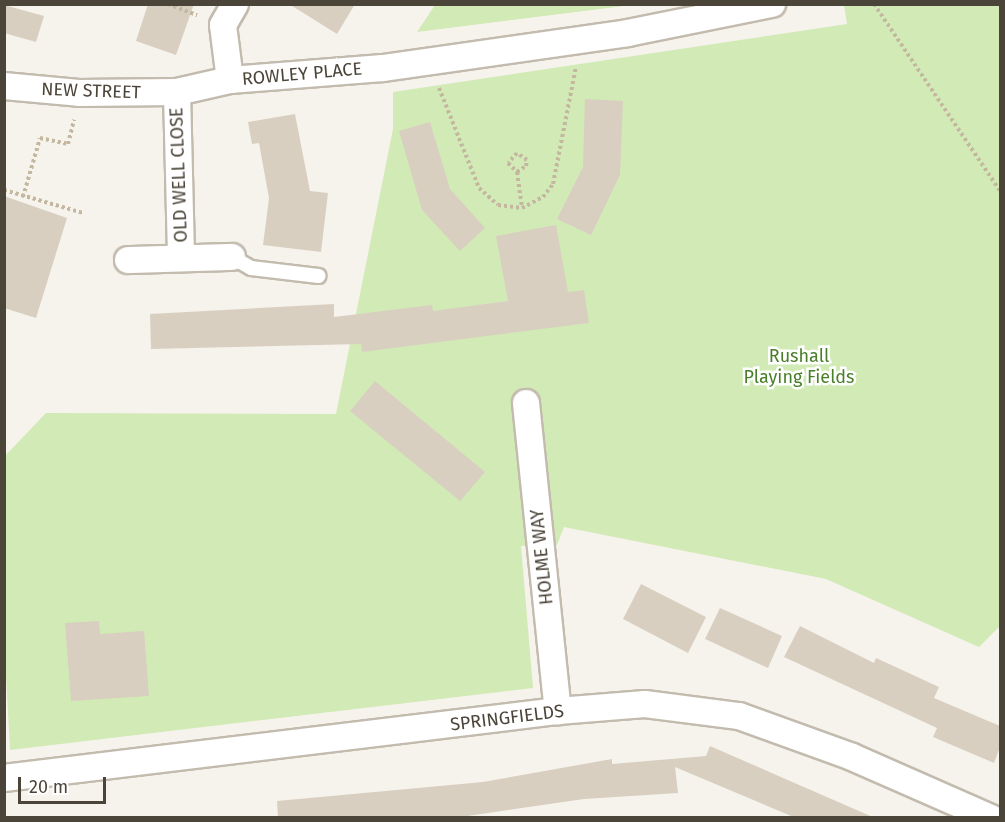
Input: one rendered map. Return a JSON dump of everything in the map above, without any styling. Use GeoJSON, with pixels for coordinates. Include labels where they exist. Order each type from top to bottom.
{"type":"FeatureCollection","features":[{"type":"Feature","properties":{"kind":"street"},"geometry":{"type":"LineString","coordinates":[[230,80],[223,25],[235,4]]}},
{"type":"Feature","properties":{"kind":"street","name":"ROWLEY PLACE"},"geometry":{"type":"LineString","coordinates":[[166,93],[230,80],[428,62],[581,40],[772,4]]}},
{"type":"Feature","properties":{"kind":"street","name":"NEW STREET"},"geometry":{"type":"LineString","coordinates":[[4,86],[79,93],[122,90],[166,93]]}},
{"type":"Feature","properties":{"kind":"street","name":"OLD WELL CLOSE"},"geometry":{"type":"LineString","coordinates":[[166,93],[181,258]]}},
{"type":"Feature","properties":{"kind":"street","name":"OLD WELL CLOSE"},"geometry":{"type":"LineString","coordinates":[[128,261],[232,256]]}},
{"type":"Feature","properties":{"kind":"street","name":"HOLME WAY"},"geometry":{"type":"LineString","coordinates":[[526,404],[558,711]]}},
{"type":"Feature","properties":{"kind":"street","name":"SPRINGFIELDS"},"geometry":{"type":"LineString","coordinates":[[4,778],[558,711],[645,705],[739,716],[852,757],[991,818]]}},
{"type":"Feature","properties":{"kind":"lane"},"geometry":{"type":"LineString","coordinates":[[232,256],[251,268],[319,276]]}},
{"type":"Feature","properties":{"kind":"path"},"geometry":{"type":"LineString","coordinates":[[874,4],[1000,191]]}},
{"type":"Feature","properties":{"kind":"path"},"geometry":{"type":"LineString","coordinates":[[428,62],[479,188],[498,205],[522,208],[543,197],[553,184],[581,40]]}},
{"type":"Feature","properties":{"kind":"path"},"geometry":{"type":"LineString","coordinates":[[23,197],[40,138],[68,144],[79,93]]}},
{"type":"Feature","properties":{"kind":"path"},"geometry":{"type":"LineString","coordinates":[[517,172],[526,166],[527,160],[517,153],[508,163],[517,172],[522,208]]}},
{"type":"Feature","properties":{"kind":"path"},"geometry":{"type":"LineString","coordinates":[[4,190],[83,213]]}},
{"type":"Feature","properties":{"kind":"green space"},"geometry":{"type":"Polygon","coordinates":[[[435,4],[632,5],[417,32],[435,4]]]}},
{"type":"Feature","properties":{"kind":"green space","name":"Rushall Playing Fields"},"geometry":{"type":"Polygon","coordinates":[[[844,5],[1000,5],[1000,626],[979,647],[826,579],[564,527],[557,545],[521,546],[533,688],[10,750],[4,638],[4,457],[46,413],[336,414],[393,129],[393,92],[847,24],[844,5]]]}},
{"type":"Feature","properties":{"kind":"building"},"geometry":{"type":"Polygon","coordinates":[[[148,4],[194,4],[176,55],[136,41],[148,4]]]}},
{"type":"Feature","properties":{"kind":"building"},"geometry":{"type":"Polygon","coordinates":[[[289,4],[355,4],[337,34],[289,4]]]}},
{"type":"Feature","properties":{"kind":"building"},"geometry":{"type":"Polygon","coordinates":[[[4,5],[44,16],[36,42],[4,33],[4,5]]]}},
{"type":"Feature","properties":{"kind":"building"},"geometry":{"type":"Polygon","coordinates":[[[585,99],[623,101],[620,175],[591,235],[557,219],[583,167],[585,99]]]}},
{"type":"Feature","properties":{"kind":"building"},"geometry":{"type":"Polygon","coordinates":[[[295,114],[310,191],[328,193],[321,252],[263,245],[269,198],[259,143],[252,144],[248,122],[295,114]]]}},
{"type":"Feature","properties":{"kind":"building"},"geometry":{"type":"Polygon","coordinates":[[[430,122],[450,189],[485,228],[460,251],[422,210],[399,131],[430,122]]]}},
{"type":"Feature","properties":{"kind":"building"},"geometry":{"type":"Polygon","coordinates":[[[4,196],[67,218],[36,318],[4,308],[4,196]]]}},
{"type":"Feature","properties":{"kind":"building"},"geometry":{"type":"Polygon","coordinates":[[[556,225],[568,292],[584,290],[589,323],[362,352],[361,344],[151,349],[150,314],[334,304],[334,317],[432,305],[433,311],[508,301],[496,236],[556,225]]]}},
{"type":"Feature","properties":{"kind":"building"},"geometry":{"type":"Polygon","coordinates":[[[375,381],[485,472],[460,501],[350,411],[375,381]]]}},
{"type":"Feature","properties":{"kind":"building"},"geometry":{"type":"Polygon","coordinates":[[[641,584],[706,617],[688,653],[623,619],[641,584]]]}},
{"type":"Feature","properties":{"kind":"building"},"geometry":{"type":"Polygon","coordinates":[[[720,608],[782,636],[768,668],[705,639],[720,608]]]}},
{"type":"Feature","properties":{"kind":"building"},"geometry":{"type":"Polygon","coordinates":[[[99,621],[100,634],[144,631],[149,696],[71,701],[65,623],[99,621]]]}},
{"type":"Feature","properties":{"kind":"building"},"geometry":{"type":"Polygon","coordinates":[[[800,626],[874,663],[876,658],[939,687],[934,698],[1000,726],[1000,747],[994,763],[933,737],[937,728],[784,657],[800,626]]]}},
{"type":"Feature","properties":{"kind":"building"},"geometry":{"type":"Polygon","coordinates":[[[710,746],[875,818],[796,818],[675,767],[678,793],[584,799],[454,818],[278,818],[277,801],[483,782],[612,759],[612,764],[706,756],[710,746]]]}}]}
